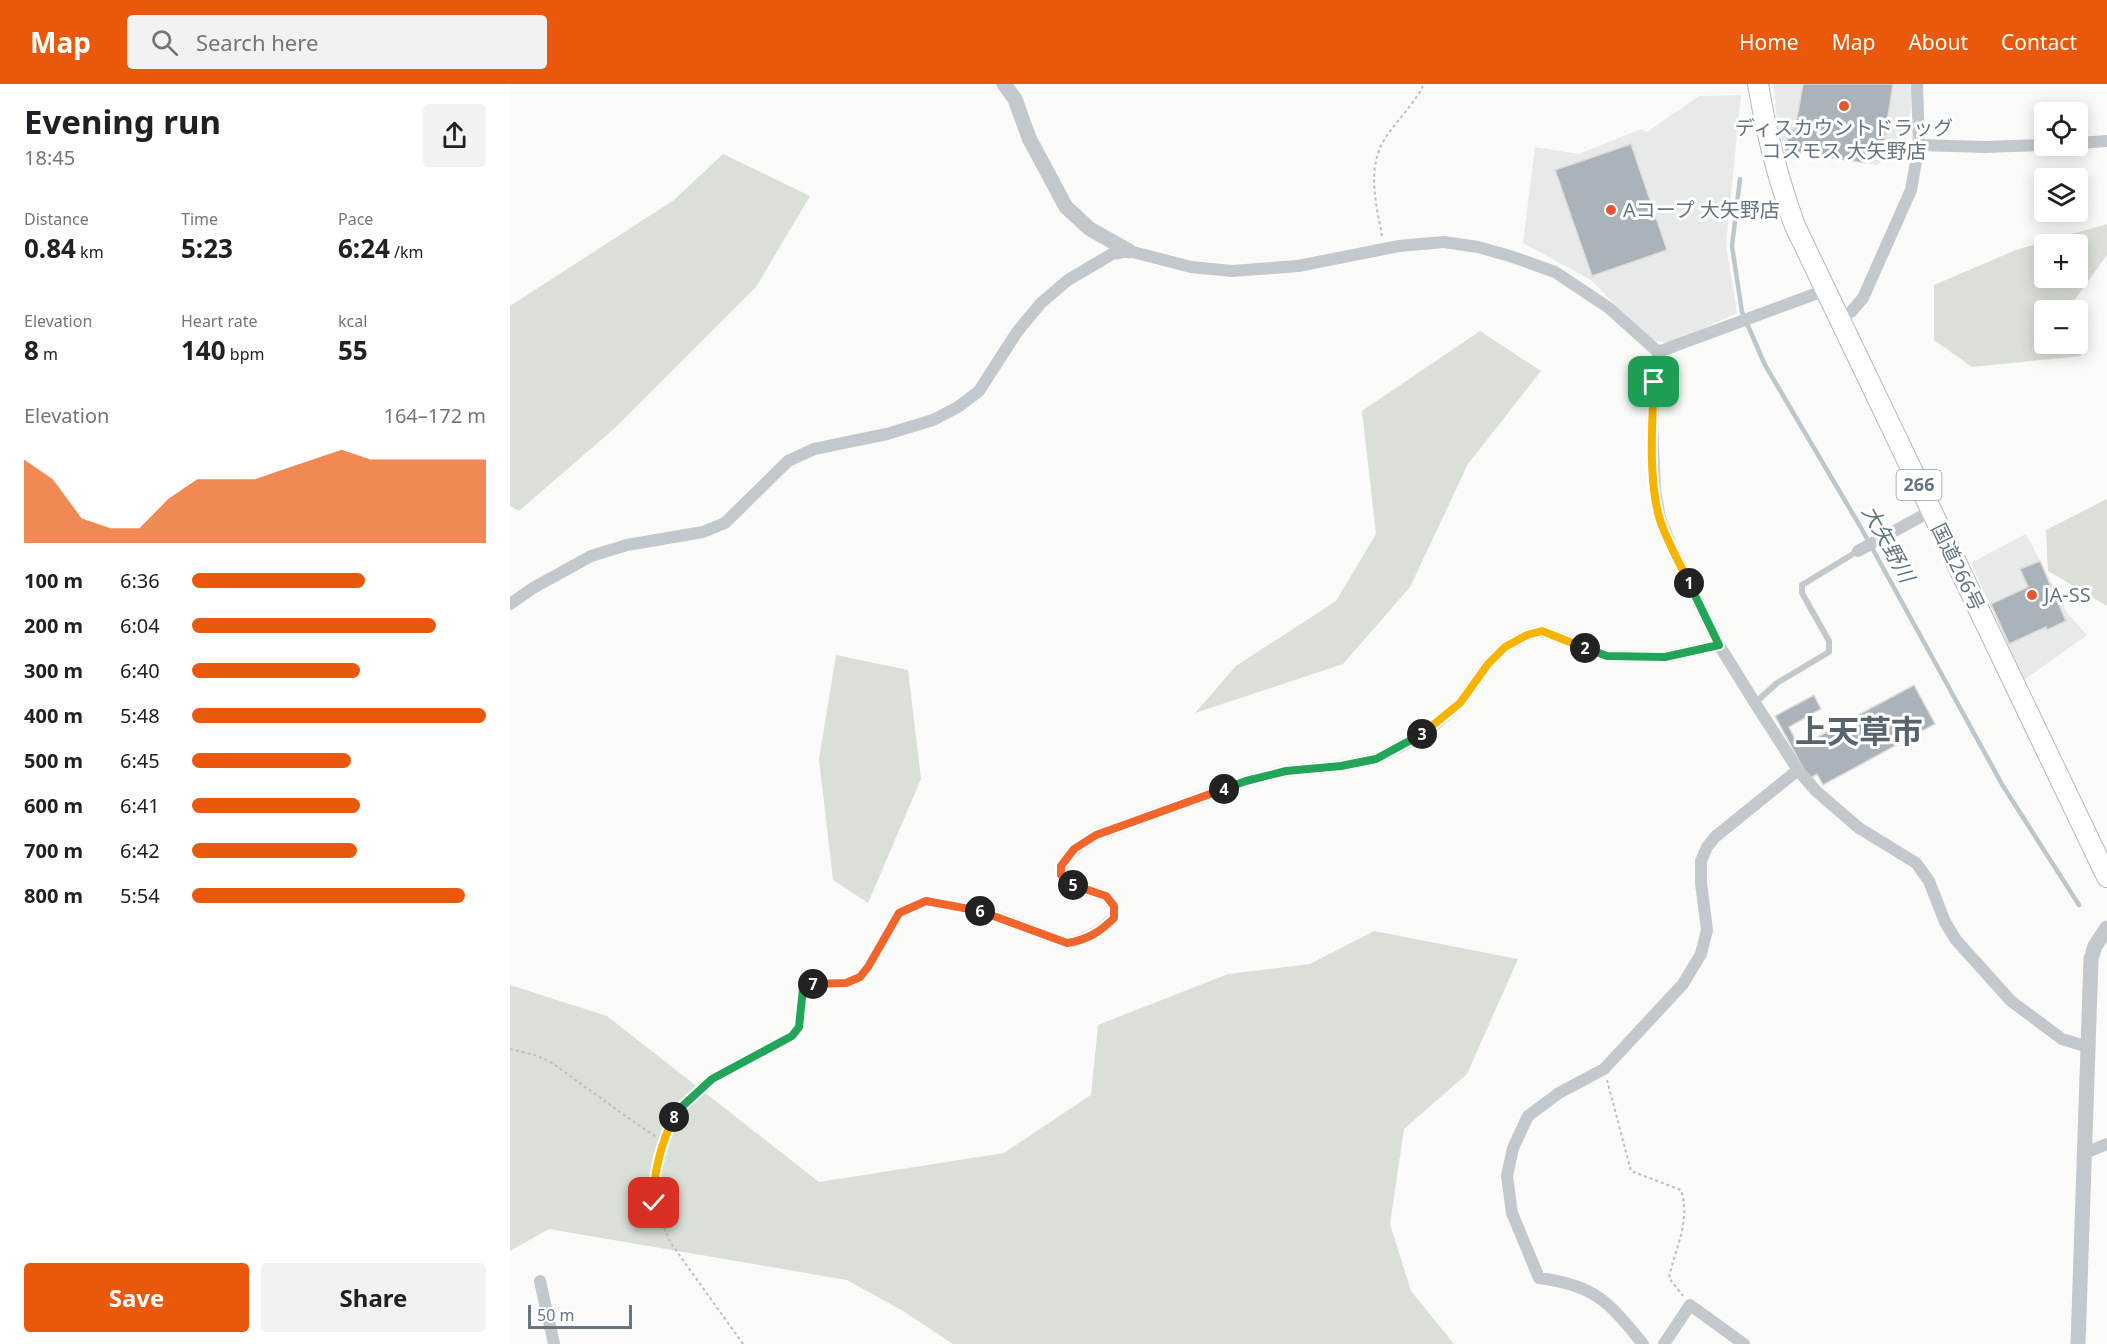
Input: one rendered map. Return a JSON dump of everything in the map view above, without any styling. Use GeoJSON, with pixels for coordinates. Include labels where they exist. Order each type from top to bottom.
{"type":"FeatureCollection","features":[{"type":"Feature","properties":{"kind":"highway","name":"国道266号"},"geometry":{"type":"LineString","coordinates":[[1758,84],[1765,125],[1780,186],[1796,226],[2107,877]]}},
{"type":"Feature","properties":{"kind":"street"},"geometry":{"type":"LineString","coordinates":[[1004,84],[1015,99],[1029,138],[1066,207],[1090,229],[1129,251],[1191,267],[1232,271],[1298,266],[1385,249],[1444,242],[1478,247],[1555,272],[1609,308],[1658,352]]}},
{"type":"Feature","properties":{"kind":"street"},"geometry":{"type":"LineString","coordinates":[[1839,318],[1851,312],[1863,298],[1878,269],[1911,190],[1919,145],[1917,84]]}},
{"type":"Feature","properties":{"kind":"street"},"geometry":{"type":"LineString","coordinates":[[2088,142],[2107,141]]}},
{"type":"Feature","properties":{"kind":"street"},"geometry":{"type":"LineString","coordinates":[[1919,145],[1985,147],[2034,145]]}},
{"type":"Feature","properties":{"kind":"street"},"geometry":{"type":"LineString","coordinates":[[510,604],[533,588],[591,556],[627,545],[703,532],[725,523],[788,461],[814,449],[887,434],[933,420],[958,407],[979,391],[1017,332],[1041,303],[1068,280],[1103,259],[1112,254],[1129,251]]}},
{"type":"Feature","properties":{"kind":"street"},"geometry":{"type":"LineString","coordinates":[[1658,352],[1826,290]]}},
{"type":"Feature","properties":{"kind":"street"},"geometry":{"type":"LineString","coordinates":[[1658,352],[1652,423],[1655,490],[1660,518],[1671,546],[1719,645],[1798,770],[1816,791],[1852,822],[1916,863],[1929,881],[1945,922],[1956,940],[2011,1000],[2061,1039],[2088,1047]]}},
{"type":"Feature","properties":{"kind":"street"},"geometry":{"type":"LineString","coordinates":[[1858,551],[1931,511]]}},
{"type":"Feature","properties":{"kind":"street"},"geometry":{"type":"LineString","coordinates":[[979,910],[1067,943],[1079,941],[1101,931],[1114,918],[1114,906],[1106,896],[1072,885],[1061,875],[1061,866],[1074,849],[1096,835],[1246,781],[1286,771],[1341,766],[1376,759],[1424,734],[1460,703],[1488,664],[1505,647],[1527,635],[1542,631],[1607,656],[1665,657],[1719,645]]}},
{"type":"Feature","properties":{"kind":"street"},"geometry":{"type":"LineString","coordinates":[[1644,1344],[1618,1313],[1592,1292],[1563,1281],[1539,1278],[1512,1213],[1507,1176],[1513,1148],[1528,1116],[1559,1093],[1604,1069],[1683,984],[1701,954],[1707,930],[1701,883],[1701,861],[1707,847],[1715,837],[1798,770]]}},
{"type":"Feature","properties":{"kind":"street"},"geometry":{"type":"LineString","coordinates":[[2078,1344],[2091,959],[2095,946],[2107,928]]}},
{"type":"Feature","properties":{"kind":"street"},"geometry":{"type":"LineString","coordinates":[[2085,1153],[2107,1144]]}},
{"type":"Feature","properties":{"kind":"street"},"geometry":{"type":"LineString","coordinates":[[540,1281],[555,1344]]}},
{"type":"Feature","properties":{"kind":"street"},"geometry":{"type":"LineString","coordinates":[[1664,1344],[1690,1305],[1744,1344]]}},
{"type":"Feature","properties":{"kind":"lane"},"geometry":{"type":"LineString","coordinates":[[1755,703],[1777,683],[1829,652],[1829,640],[1802,593],[1802,585],[1858,551]]}},
{"type":"Feature","properties":{"kind":"path"},"geometry":{"type":"LineString","coordinates":[[1385,249],[1374,196],[1375,162],[1385,138],[1425,84]]}},
{"type":"Feature","properties":{"kind":"path"},"geometry":{"type":"LineString","coordinates":[[743,1344],[670,1242],[654,1203],[664,1142],[676,1112],[712,1079],[792,1036],[799,1027],[803,988],[818,982],[846,983],[860,977],[899,913],[926,901],[979,910]]}},
{"type":"Feature","properties":{"kind":"path"},"geometry":{"type":"LineString","coordinates":[[510,1049],[534,1055],[552,1063],[664,1142]]}},
{"type":"Feature","properties":{"kind":"path"},"geometry":{"type":"LineString","coordinates":[[1604,1069],[1630,1171],[1681,1190],[1685,1203],[1684,1230],[1669,1278],[1690,1305]]}},
{"type":"Feature","properties":{"kind":"shaded area","name":"ディスカウントドラッグ コスモス 大矢野店"},"geometry":{"type":"Polygon","coordinates":[[[1774,84],[1910,84],[1913,91],[1906,140],[1877,165],[1785,151],[1776,114],[1774,84]]]}},
{"type":"Feature","properties":{"kind":"shaded area"},"geometry":{"type":"Polygon","coordinates":[[[1741,95],[1726,245],[1737,313],[1678,340],[1668,343],[1657,341],[1647,337],[1591,280],[1523,243],[1535,147],[1579,154],[1641,129],[1647,132],[1699,96],[1741,95]]]}},
{"type":"Feature","properties":{"kind":"shaded area"},"geometry":{"type":"Polygon","coordinates":[[[723,154],[810,196],[756,287],[616,427],[519,511],[510,506],[510,306],[674,200],[723,154]]]}},
{"type":"Feature","properties":{"kind":"shaded area"},"geometry":{"type":"Polygon","coordinates":[[[2107,224],[2107,255],[2088,281],[2088,234],[2072,234],[2107,224]]]}},
{"type":"Feature","properties":{"kind":"shaded area"},"geometry":{"type":"Polygon","coordinates":[[[2034,245],[2034,288],[2083,288],[2074,300],[2034,300],[2034,354],[2081,354],[2081,356],[1972,367],[1934,340],[1934,285],[2016,250],[2034,245]]]}},
{"type":"Feature","properties":{"kind":"shaded area"},"geometry":{"type":"Polygon","coordinates":[[[1480,331],[1541,371],[1468,464],[1410,587],[1343,664],[1195,713],[1236,666],[1336,601],[1376,534],[1362,411],[1480,331]]]}},
{"type":"Feature","properties":{"kind":"shaded area"},"geometry":{"type":"Polygon","coordinates":[[[2107,499],[2107,606],[2048,571],[2046,530],[2107,499]]]}},
{"type":"Feature","properties":{"kind":"shaded area"},"geometry":{"type":"Polygon","coordinates":[[[2026,534],[2068,614],[2087,635],[2024,680],[1971,563],[2026,534]]]}},
{"type":"Feature","properties":{"kind":"shaded area"},"geometry":{"type":"Polygon","coordinates":[[[836,655],[908,670],[921,779],[868,903],[833,880],[819,759],[836,655]]]}},
{"type":"Feature","properties":{"kind":"shaded area"},"geometry":{"type":"Polygon","coordinates":[[[1374,931],[1518,959],[1467,1074],[1404,1129],[1390,1224],[1411,1291],[1454,1344],[953,1344],[903,1311],[847,1280],[549,1229],[510,1251],[510,985],[607,1016],[819,1182],[1004,1153],[1091,1095],[1098,1025],[1228,974],[1310,964],[1374,931]]]}},
{"type":"Feature","properties":{"kind":"building","name":"ディスカウントドラッグ コスモス 大矢野店"},"geometry":{"type":"Polygon","coordinates":[[[1803,84],[1893,84],[1883,148],[1873,146],[1871,154],[1867,154],[1865,163],[1785,150],[1789,129],[1795,130],[1803,84]]]}},
{"type":"Feature","properties":{"kind":"building","name":"Aコープ 大矢野店"},"geometry":{"type":"Polygon","coordinates":[[[1631,144],[1667,250],[1592,276],[1555,170],[1631,144]]]}},
{"type":"Feature","properties":{"kind":"building","name":"JA-SS"},"geometry":{"type":"Polygon","coordinates":[[[2040,561],[2066,621],[2047,630],[2046,627],[2009,644],[1991,604],[2028,587],[2020,569],[2040,561]]]}},
{"type":"Feature","properties":{"kind":"building"},"geometry":{"type":"Polygon","coordinates":[[[1914,685],[1935,724],[1823,785],[1817,774],[1809,779],[1775,716],[1814,695],[1821,709],[1789,727],[1799,747],[1914,685]]]}},
{"type":"Feature","properties":{"kind":"waterway","name":"大矢野川"},"geometry":{"type":"LineString","coordinates":[[1740,179],[1732,246],[1742,312],[1765,365],[1860,526],[2003,786],[2079,905]]}},
{"type":"Feature","properties":{"kind":"place","name":"ディスカウントドラッグ コスモス 大矢野店"},"geometry":{"type":"Point","coordinates":[1844,106]}},
{"type":"Feature","properties":{"kind":"place","name":"Aコープ 大矢野店"},"geometry":{"type":"Point","coordinates":[1611,210]}},
{"type":"Feature","properties":{"kind":"place","name":"JA-SS"},"geometry":{"type":"Point","coordinates":[2032,595]}},
{"type":"Feature","properties":{"kind":"district","name":"上天草市"},"geometry":{"type":"Point","coordinates":[1859,732]}},
{"type":"Feature","properties":{"kind":"route"},"geometry":{"type":"LineString","coordinates":[[654,1203],[659,1164],[668,1129],[676,1112],[712,1079],[792,1036],[799,1027],[803,988],[818,982],[846,983],[860,977],[899,913],[926,901],[940,902],[979,910],[1067,943],[1079,941],[1101,931],[1114,918],[1114,906],[1106,896],[1072,885],[1061,875],[1061,866],[1074,849],[1096,835],[1246,781],[1286,771],[1341,766],[1376,759],[1424,734],[1460,703],[1488,664],[1505,647],[1527,635],[1542,631],[1607,656],[1665,657],[1719,645],[1671,546],[1660,518],[1655,490],[1652,423],[1654,382]]}}]}
